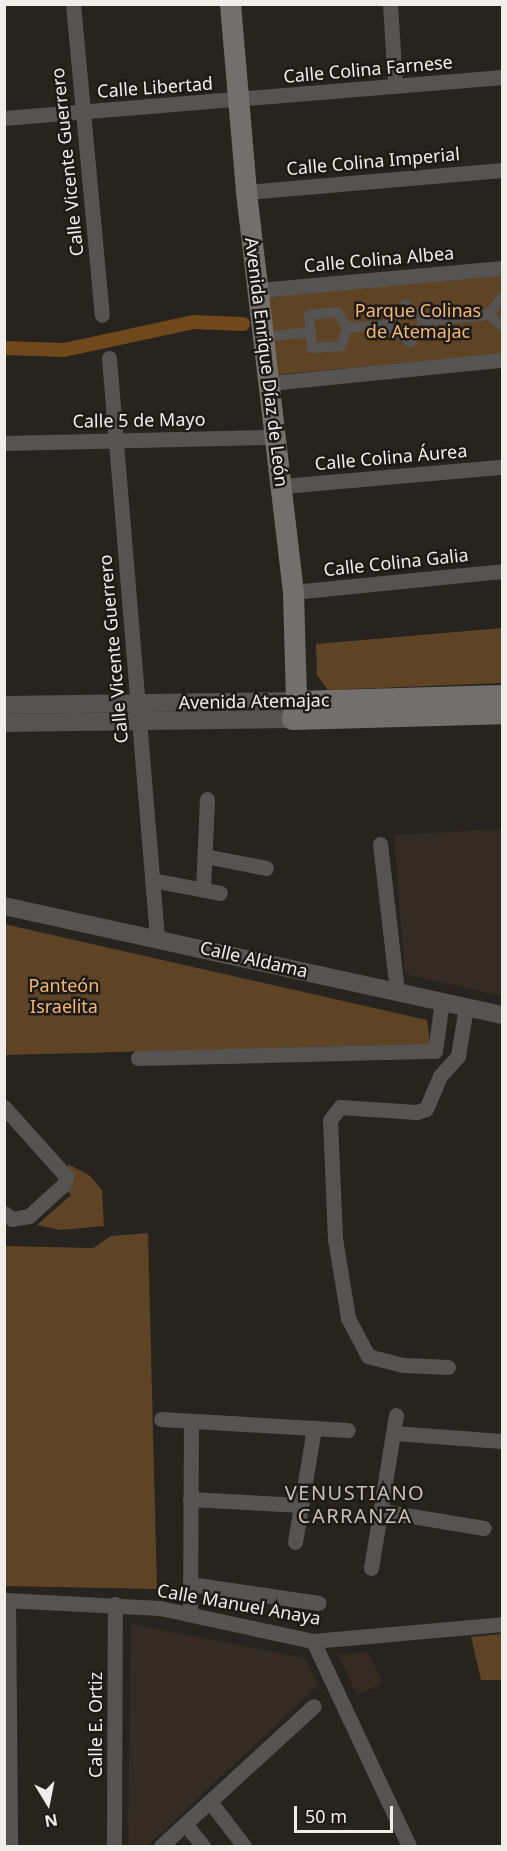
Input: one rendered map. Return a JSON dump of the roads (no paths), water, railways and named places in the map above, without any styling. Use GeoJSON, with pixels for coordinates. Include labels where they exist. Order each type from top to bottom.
{"type":"FeatureCollection","features":[{"type":"Feature","properties":{"kind":"main road","name":"Avenida Enrique Díaz de León"},"geometry":{"type":"LineString","coordinates":[[230,4],[246,192],[275,437],[283,486],[293,592],[294,710]]}},
{"type":"Feature","properties":{"kind":"main road","name":"Avenida Atemajac"},"geometry":{"type":"LineString","coordinates":[[294,710],[502,695]]}},
{"type":"Feature","properties":{"kind":"main road","name":"Avenida Atemajac"},"geometry":{"type":"LineString","coordinates":[[294,710],[502,713]]}},
{"type":"Feature","properties":{"kind":"street","name":"Calle Vicente Guerrero"},"geometry":{"type":"LineString","coordinates":[[73,4],[81,112],[102,315]]}},
{"type":"Feature","properties":{"kind":"street"},"geometry":{"type":"LineString","coordinates":[[390,4],[395,86]]}},
{"type":"Feature","properties":{"kind":"street","name":"Calle Colina Farnese"},"geometry":{"type":"LineString","coordinates":[[237,100],[502,77]]}},
{"type":"Feature","properties":{"kind":"street","name":"Calle Libertad"},"geometry":{"type":"LineString","coordinates":[[4,118],[237,100]]}},
{"type":"Feature","properties":{"kind":"street","name":"Calle Colina Imperial"},"geometry":{"type":"LineString","coordinates":[[246,192],[502,170]]}},
{"type":"Feature","properties":{"kind":"street","name":"Calle Colina Albea"},"geometry":{"type":"LineString","coordinates":[[259,290],[502,268]]}},
{"type":"Feature","properties":{"kind":"street"},"geometry":{"type":"LineString","coordinates":[[489,315],[502,297]]}},
{"type":"Feature","properties":{"kind":"street"},"geometry":{"type":"LineString","coordinates":[[347,328],[389,324],[405,305],[426,321],[489,315],[502,326]]}},
{"type":"Feature","properties":{"kind":"street"},"geometry":{"type":"LineString","coordinates":[[337,312],[347,328],[342,346],[312,348],[309,315],[337,312]]}},
{"type":"Feature","properties":{"kind":"street"},"geometry":{"type":"LineString","coordinates":[[389,324],[410,342],[426,321]]}},
{"type":"Feature","properties":{"kind":"street"},"geometry":{"type":"LineString","coordinates":[[263,337],[311,332]]}},
{"type":"Feature","properties":{"kind":"street","name":"Calle Vicente Guerrero"},"geometry":{"type":"LineString","coordinates":[[109,358],[157,937]]}},
{"type":"Feature","properties":{"kind":"street"},"geometry":{"type":"LineString","coordinates":[[270,383],[502,360]]}},
{"type":"Feature","properties":{"kind":"street","name":"Calle 5 de Mayo"},"geometry":{"type":"LineString","coordinates":[[4,443],[275,437]]}},
{"type":"Feature","properties":{"kind":"street","name":"Calle Colina Áurea"},"geometry":{"type":"LineString","coordinates":[[283,486],[502,466]]}},
{"type":"Feature","properties":{"kind":"street","name":"Calle Colina Galia"},"geometry":{"type":"LineString","coordinates":[[293,592],[502,571]]}},
{"type":"Feature","properties":{"kind":"street","name":"Avenida Atemajac"},"geometry":{"type":"LineString","coordinates":[[4,705],[137,712],[294,710]]}},
{"type":"Feature","properties":{"kind":"street","name":"Avenida Atemajac"},"geometry":{"type":"LineString","coordinates":[[4,723],[137,712]]}},
{"type":"Feature","properties":{"kind":"street"},"geometry":{"type":"LineString","coordinates":[[203,890],[207,799]]}},
{"type":"Feature","properties":{"kind":"street"},"geometry":{"type":"LineString","coordinates":[[380,844],[397,991]]}},
{"type":"Feature","properties":{"kind":"street"},"geometry":{"type":"LineString","coordinates":[[205,856],[266,868]]}},
{"type":"Feature","properties":{"kind":"street"},"geometry":{"type":"LineString","coordinates":[[152,880],[220,893]]}},
{"type":"Feature","properties":{"kind":"street","name":"Calle Aldama"},"geometry":{"type":"LineString","coordinates":[[4,906],[157,937],[502,1015]]}},
{"type":"Feature","properties":{"kind":"street"},"geometry":{"type":"LineString","coordinates":[[138,1058],[431,1052],[437,1048],[442,1001]]}},
{"type":"Feature","properties":{"kind":"street"},"geometry":{"type":"LineString","coordinates":[[448,1368],[403,1365],[368,1356],[348,1318],[335,1239],[330,1120],[340,1107],[417,1112],[426,1109],[440,1076],[458,1056],[465,1007]]}},
{"type":"Feature","properties":{"kind":"street"},"geometry":{"type":"LineString","coordinates":[[4,1107],[66,1176],[64,1184],[29,1216],[12,1219],[4,1213]]}},
{"type":"Feature","properties":{"kind":"street"},"geometry":{"type":"LineString","coordinates":[[371,1568],[396,1415]]}},
{"type":"Feature","properties":{"kind":"street"},"geometry":{"type":"LineString","coordinates":[[161,1419],[348,1430]]}},
{"type":"Feature","properties":{"kind":"street"},"geometry":{"type":"LineString","coordinates":[[190,1614],[191,1421]]}},
{"type":"Feature","properties":{"kind":"street"},"geometry":{"type":"LineString","coordinates":[[295,1542],[314,1428]]}},
{"type":"Feature","properties":{"kind":"street"},"geometry":{"type":"LineString","coordinates":[[394,1433],[502,1441]]}},
{"type":"Feature","properties":{"kind":"street"},"geometry":{"type":"LineString","coordinates":[[190,1499],[301,1504]]}},
{"type":"Feature","properties":{"kind":"street"},"geometry":{"type":"LineString","coordinates":[[381,1511],[484,1528]]}},
{"type":"Feature","properties":{"kind":"street"},"geometry":{"type":"LineString","coordinates":[[190,1584],[319,1603]]}},
{"type":"Feature","properties":{"kind":"street"},"geometry":{"type":"LineString","coordinates":[[6,1600],[10,1846]]}},
{"type":"Feature","properties":{"kind":"street","name":"Calle Manuel Anaya"},"geometry":{"type":"LineString","coordinates":[[6,1600],[115,1604],[190,1614],[313,1641],[502,1624]]}},
{"type":"Feature","properties":{"kind":"street","name":"Calle E. Ortiz"},"geometry":{"type":"LineString","coordinates":[[114,1846],[115,1604]]}},
{"type":"Feature","properties":{"kind":"street"},"geometry":{"type":"LineString","coordinates":[[313,1641],[409,1846]]}},
{"type":"Feature","properties":{"kind":"street"},"geometry":{"type":"LineString","coordinates":[[161,1846],[186,1826],[314,1706]]}},
{"type":"Feature","properties":{"kind":"street"},"geometry":{"type":"LineString","coordinates":[[211,1803],[244,1846]]}},
{"type":"Feature","properties":{"kind":"street"},"geometry":{"type":"LineString","coordinates":[[186,1826],[203,1846]]}},
{"type":"Feature","properties":{"kind":"waterway"},"geometry":{"type":"LineString","coordinates":[[4,348],[64,350],[193,322],[243,324]]}},
{"type":"Feature","properties":{"kind":"district","name":"VENUSTIANO CARRANZA"},"geometry":{"type":"Point","coordinates":[355,1504]}},
{"type":"Feature","properties":{"kind":"park label","name":"Parque Colinas de Atemajac"},"geometry":{"type":"Point","coordinates":[418,321]}},
{"type":"Feature","properties":{"kind":"park label","name":"Panteón Israelita"},"geometry":{"type":"Point","coordinates":[64,996]}}]}
